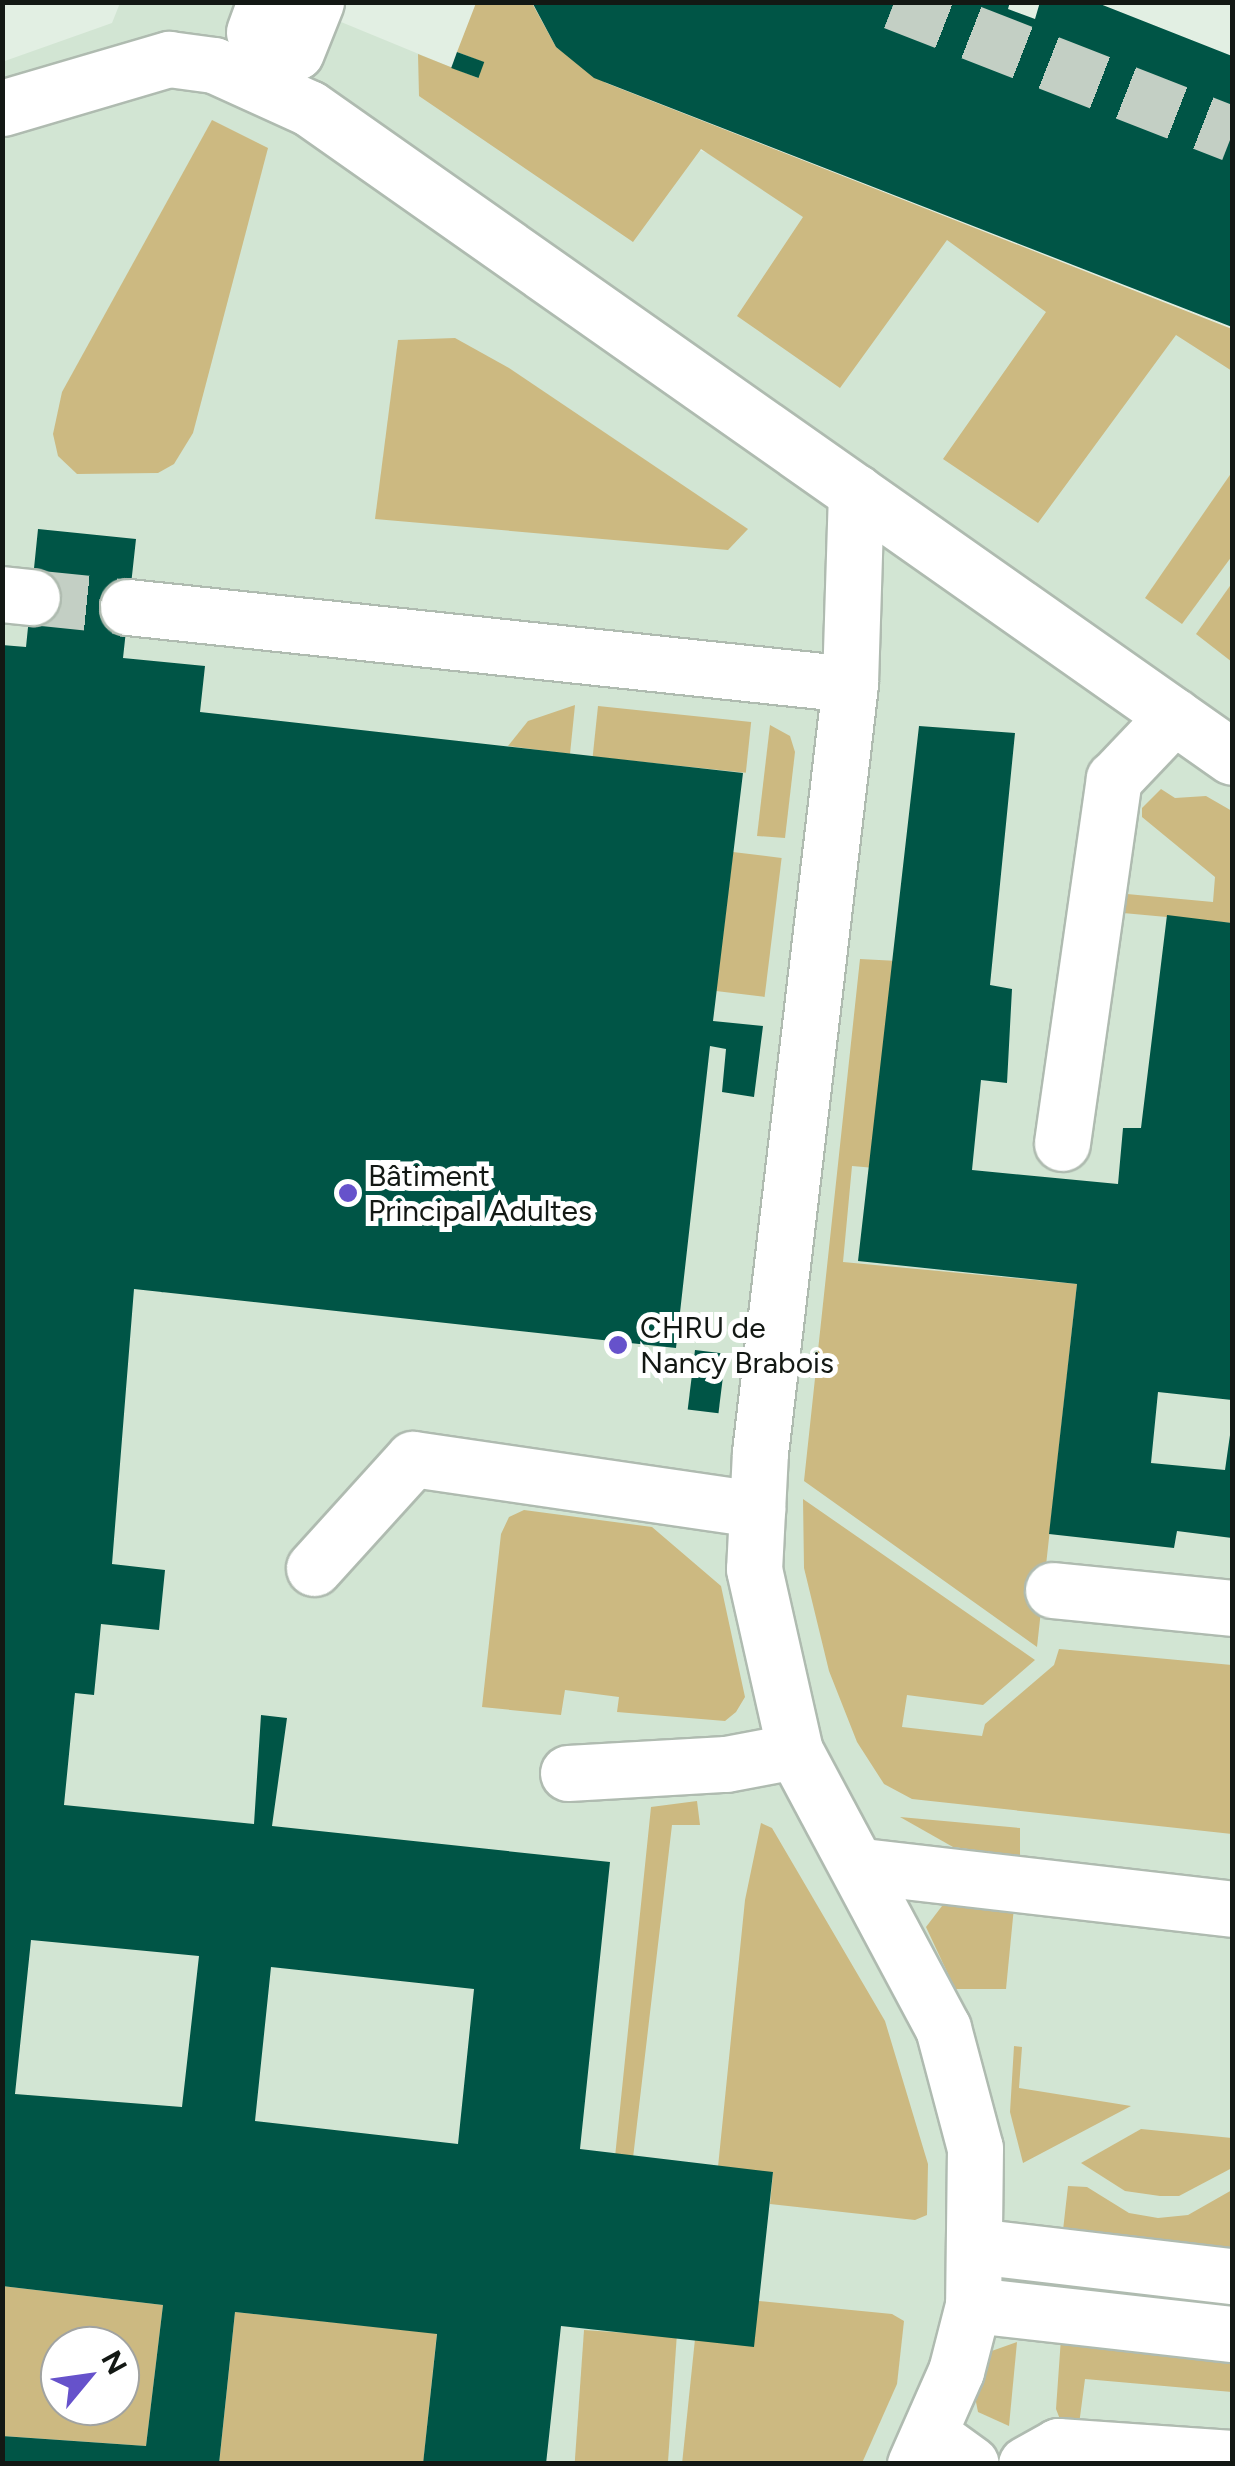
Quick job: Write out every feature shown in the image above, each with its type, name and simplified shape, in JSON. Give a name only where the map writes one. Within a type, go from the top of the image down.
[{"type":"lane","points":[[260,72],[254,32],[265,2]]},
{"type":"lane","points":[[260,72],[296,52],[316,2]]},
{"type":"lane","points":[[2,108],[169,59],[260,72],[1232,757]]},
{"type":"lane","points":[[856,492],[850,684],[757,1509],[754,1568],[795,1751],[862,1866],[943,2028],[975,2148],[973,2306],[939,2454]]},
{"type":"lane","points":[[128,607],[850,684]]},
{"type":"lane","points":[[1062,1144],[1114,779],[1174,716]]},
{"type":"lane","points":[[314,1568],[413,1459],[757,1509]]},
{"type":"lane","points":[[1053,1590],[1232,1608]]},
{"type":"lane","points":[[568,1772],[726,1764],[795,1751]]},
{"type":"lane","points":[[862,1866],[1232,1909]]},
{"type":"lane","points":[[975,2246],[1232,2276]]},
{"type":"lane","points":[[973,2306],[1232,2334]]},
{"type":"lane","points":[[1026,2464],[1058,2446],[1232,2458]]},
{"type":"shaded area","name":"CHRU de Nancy Brabois","points":[[120,3],[295,3],[477,78],[481,71],[1232,343],[1232,2463],[3,2463],[2,62],[112,23]]},
{"type":"shaded area","points":[[476,3],[532,3],[556,47],[606,83],[1232,329],[1232,371],[1176,335],[1038,523],[943,459],[1046,312],[947,240],[840,388],[737,316],[803,217],[701,149],[633,242],[419,96],[418,54],[478,78],[483,62],[457,52]]},
{"type":"shaded area","points":[[212,120],[268,148],[193,433],[174,464],[158,473],[77,474],[58,456],[53,434],[62,392]]},
{"type":"shaded area","points":[[455,338],[509,368],[748,529],[728,550],[375,519],[398,340]]},
{"type":"shaded area","points":[[1232,472],[1232,556],[1182,624],[1145,598]]},
{"type":"shaded area","points":[[1232,583],[1232,662],[1196,634]]},
{"type":"shaded area","points":[[575,705],[570,754],[508,746],[528,721]]},
{"type":"shaded area","points":[[598,706],[751,722],[746,773],[593,757]]},
{"type":"shaded area","points":[[770,725],[790,736],[795,752],[785,838],[757,836]]},
{"type":"shaded area","points":[[1161,789],[1175,798],[1206,796],[1232,811],[1232,923],[1123,913],[1127,894],[1213,902],[1215,877],[1142,817],[1142,808]]},
{"type":"shaded area","points":[[733,852],[782,858],[765,997],[716,991]]},
{"type":"shaded area","points":[[860,959],[898,961],[875,1168],[852,1166],[843,1262],[1077,1284],[1037,1647],[804,1481]]},
{"type":"shaded area","points":[[803,1499],[1035,1660],[983,1705],[907,1695],[902,1727],[982,1736],[985,1724],[1054,1665],[1059,1649],[1232,1665],[1232,1834],[912,1799],[884,1784],[857,1742],[829,1671],[804,1568]]},
{"type":"shaded area","points":[[524,1510],[652,1527],[721,1586],[745,1697],[736,1712],[725,1721],[617,1712],[619,1697],[565,1690],[561,1715],[482,1707],[501,1534],[509,1517]]},
{"type":"shaded area","points":[[697,1801],[700,1825],[672,1825],[633,2158],[615,2157],[651,1807]]},
{"type":"shaded area","points":[[900,1817],[1020,1828],[1020,1856],[953,1847]]},
{"type":"shaded area","points":[[761,1823],[772,1828],[885,2021],[928,2164],[927,2215],[915,2220],[770,2204],[773,2173],[718,2167],[745,1900]]},
{"type":"shaded area","points":[[956,1903],[1014,1907],[1006,1989],[955,1989],[926,1927],[942,1906]]},
{"type":"shaded area","points":[[1014,2046],[1022,2047],[1019,2088],[1131,2106],[1023,2163],[1010,2112]]},
{"type":"shaded area","points":[[1141,2129],[1232,2138],[1232,2168],[1179,2196],[1160,2196],[1125,2191],[1081,2163]]},
{"type":"shaded area","points":[[1068,2186],[1087,2187],[1129,2213],[1158,2218],[1188,2215],[1232,2190],[1232,2258],[1062,2239]]},
{"type":"shaded area","points":[[2,2286],[163,2305],[146,2446],[3,2436]]},
{"type":"shaded area","points":[[759,2301],[892,2314],[904,2321],[897,2384],[862,2463],[682,2464],[695,2339]]},
{"type":"shaded area","points":[[235,2312],[437,2333],[423,2464],[219,2461]]},
{"type":"shaded area","points":[[584,2330],[677,2336],[668,2464],[575,2464]]},
{"type":"shaded area","points":[[1061,2338],[1232,2356],[1232,2392],[1085,2379],[1078,2432],[1065,2432],[1056,2409]]},
{"type":"shaded area","points":[[1017,2342],[1009,2426],[978,2412],[975,2397],[986,2353]]},
{"type":"building","points":[[532,2],[1010,2],[1008,9],[1035,19],[1040,2],[1095,2],[1232,56],[1232,327],[594,78],[556,47]]},
{"type":"building","points":[[457,52],[484,62],[478,78],[451,68]]},
{"type":"building","name":"Bâtiment Principal Adultes","points":[[38,529],[136,539],[123,658],[205,666],[200,712],[743,773],[713,1021],[763,1026],[754,1097],[722,1092],[726,1049],[710,1046],[676,1348],[134,1289],[112,1564],[165,1570],[159,1630],[101,1624],[94,1695],[75,1693],[64,1805],[254,1824],[261,1715],[287,1718],[272,1826],[610,1862],[580,2149],[773,2172],[754,2347],[561,2326],[546,2464],[423,2464],[437,2334],[235,2312],[219,2464],[2,2464],[2,2436],[146,2446],[163,2305],[2,2286],[2,645],[26,647]],"holes":[[[31,1940],[199,1956],[182,2107],[15,2094]],[[271,1967],[474,1989],[458,2144],[255,2121]]]},
{"type":"building","points":[[919,726],[1015,733],[990,985],[1012,989],[1007,1083],[981,1080],[972,1170],[1118,1184],[1123,1128],[1141,1128],[1167,915],[1232,923],[1232,1400],[1158,1392],[1151,1463],[1225,1470],[1232,1421],[1232,1538],[1177,1531],[1174,1548],[1049,1534],[1077,1284],[858,1261]]},
{"type":"building","points":[[695,1350],[726,1354],[718,1413],[688,1410]]},
{"type":"tunnel","points":[[894,2],[1232,134]]},
{"type":"tunnel","points":[[32,597],[128,607]]},
{"type":"place","name":"Bâtiment Principal Adultes","points":[[348,1193]]},
{"type":"place","name":"CHRU de Nancy Brabois","points":[[618,1345]]}]
